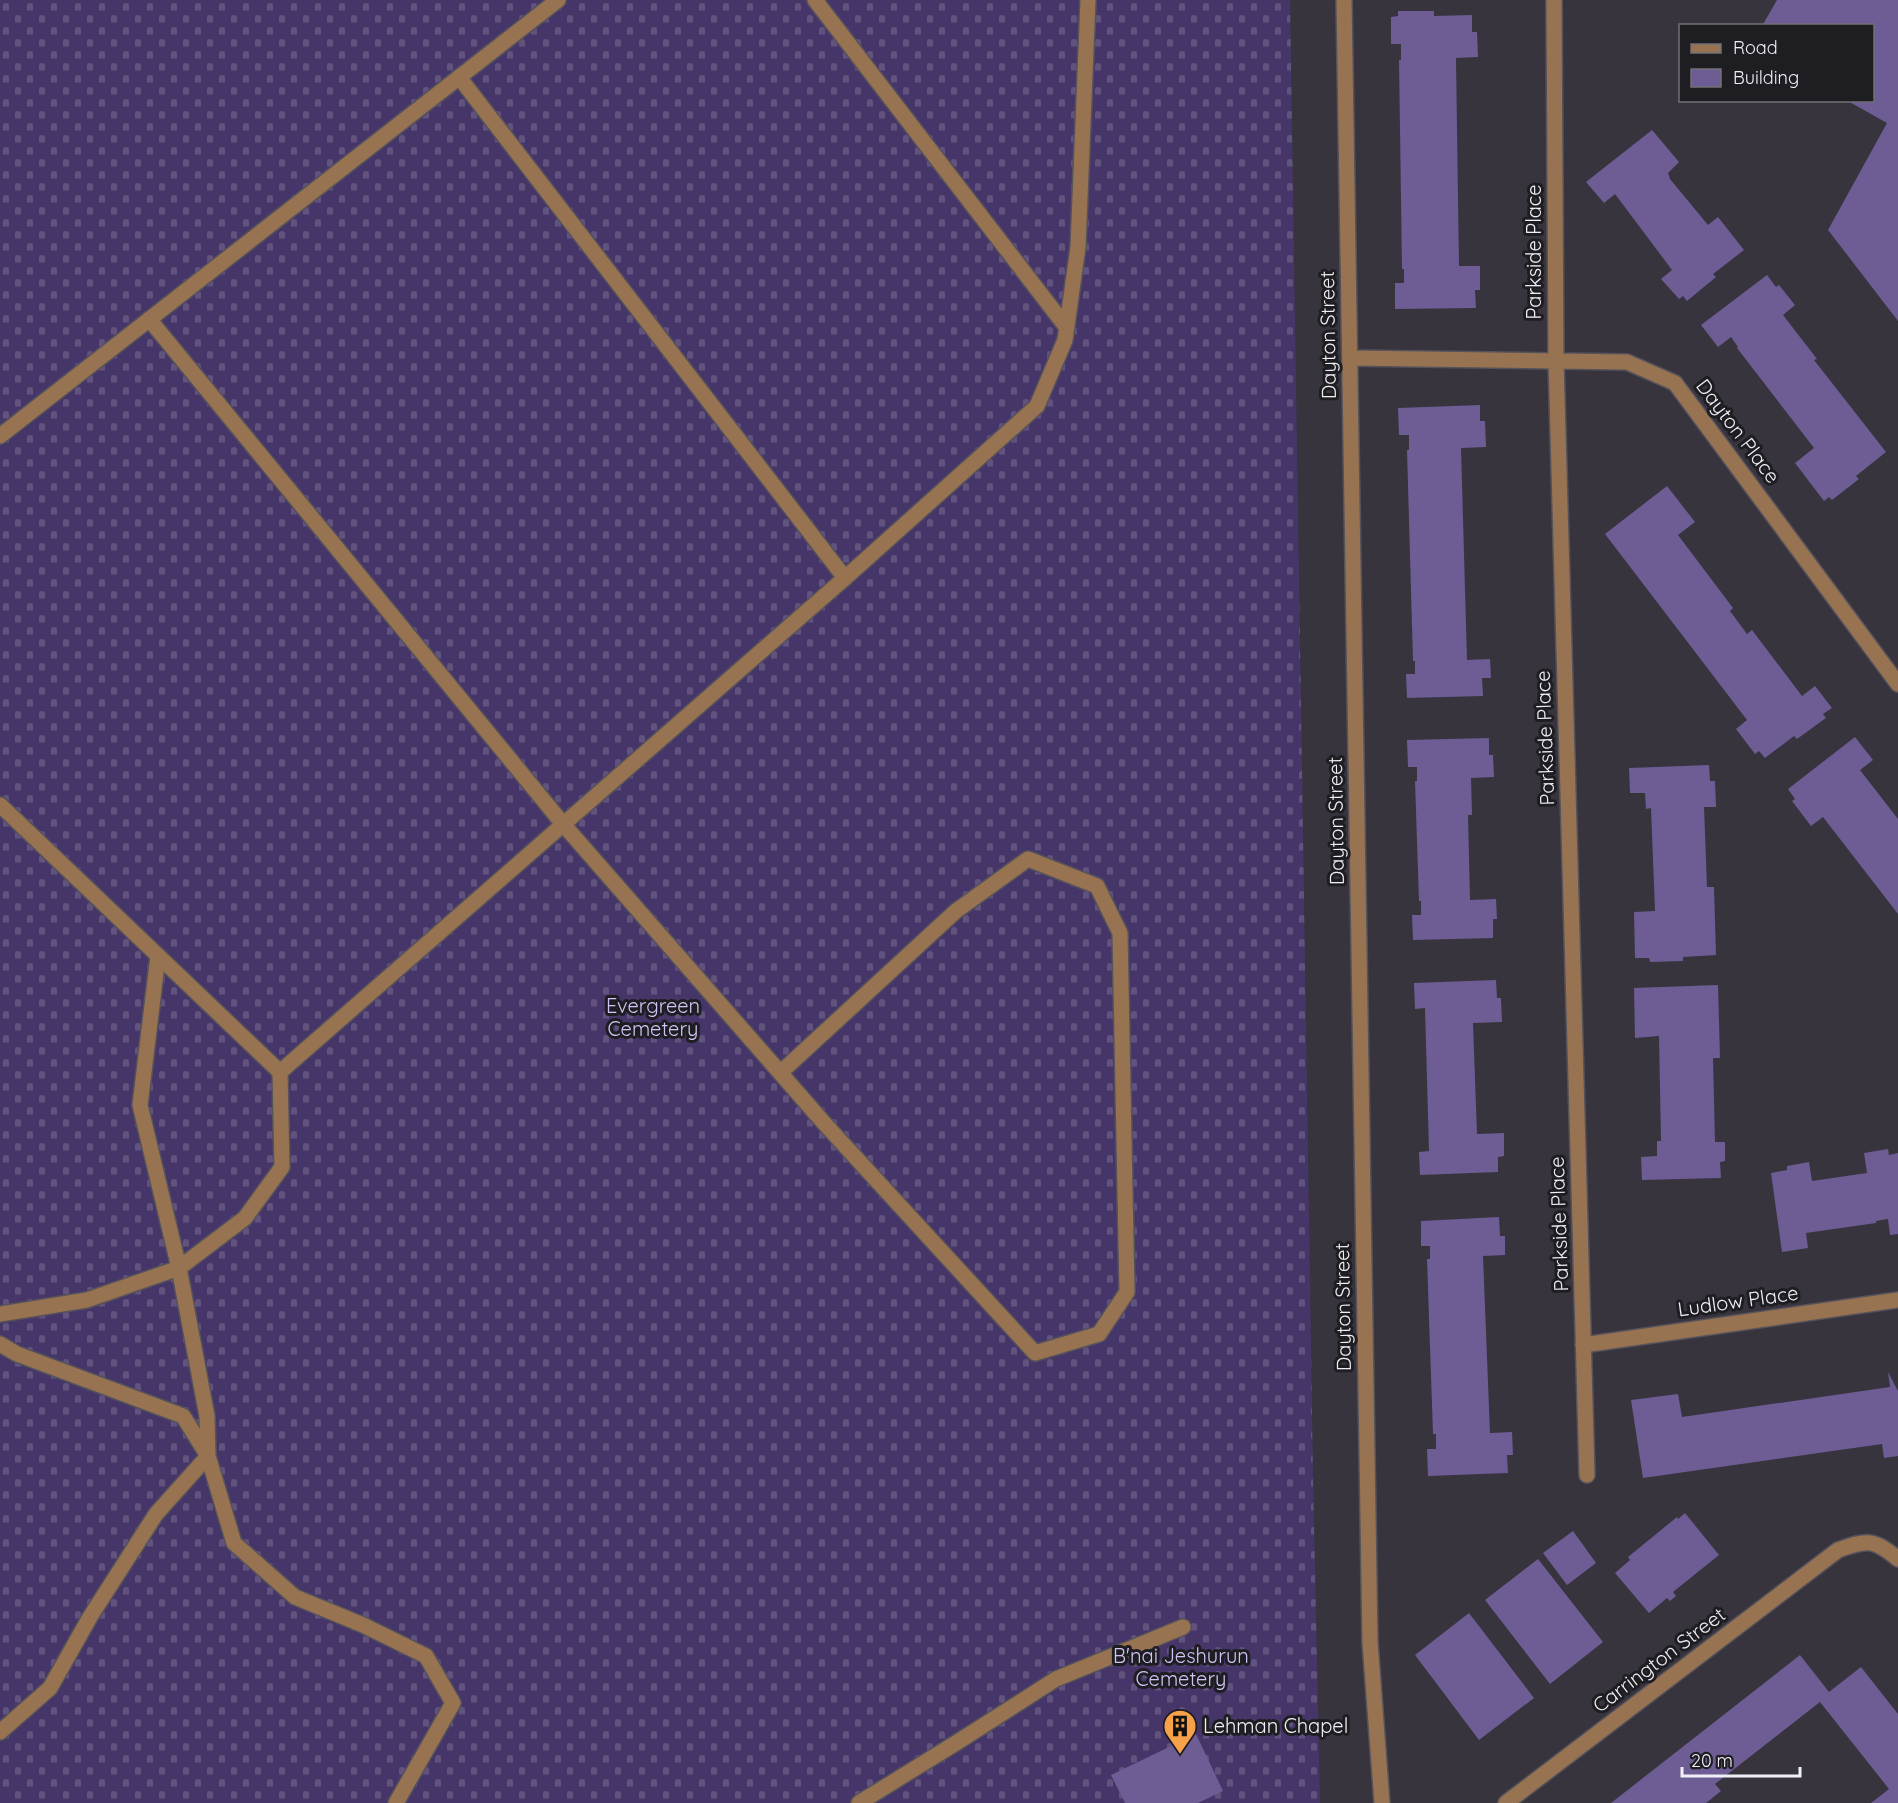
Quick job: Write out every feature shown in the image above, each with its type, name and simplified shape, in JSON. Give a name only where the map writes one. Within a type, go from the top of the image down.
[{"type":"street","points":[[0,436],[558,0]]},
{"type":"street","points":[[815,0],[1067,328]]},
{"type":"street","points":[[280,1072],[845,578],[1037,406],[1065,340],[1078,247],[1088,0]]},
{"type":"street","name":"Dayton Street","points":[[1344,0],[1370,1642],[1382,1803]]},
{"type":"street","name":"Parkside Place","points":[[1554,0],[1556,361],[1587,1475]]},
{"type":"street","points":[[459,77],[845,578]]},
{"type":"street","points":[[149,319],[563,824],[780,1073],[1035,1353],[1099,1334],[1127,1292],[1120,933],[1097,886],[1029,859],[956,911],[780,1073]]},
{"type":"street","name":"Dayton Place","points":[[1350,358],[1627,362],[1675,382],[1898,684]]},
{"type":"street","points":[[0,805],[280,1072],[282,1167],[245,1218],[179,1268],[87,1300],[0,1314]]},
{"type":"street","points":[[158,956],[140,1105],[179,1268],[207,1416],[208,1456],[234,1543],[295,1597],[363,1625],[426,1656],[453,1703],[396,1803]]},
{"type":"street","name":"Ludlow Place","points":[[1583,1345],[1898,1300]]},
{"type":"street","points":[[0,1344],[17,1354],[183,1416],[208,1456]]},
{"type":"street","points":[[0,1732],[50,1688],[90,1617],[156,1514],[208,1456]]},
{"type":"street","name":"Carrington Street","points":[[1506,1803],[1838,1550],[1859,1542],[1881,1545],[1898,1559]]},
{"type":"street","points":[[858,1803],[1056,1679],[1183,1627]]},
{"type":"green space","name":"Evergreen Cemetery","points":[[0,0],[1290,0],[1320,1803],[0,1803]]},
{"type":"building","points":[[1777,0],[1898,0],[1898,321],[1828,230],[1887,123],[1850,102],[1874,102],[1874,24],[1763,24]]},
{"type":"building","points":[[1398,11],[1434,11],[1434,16],[1472,15],[1472,32],[1477,32],[1478,57],[1456,58],[1459,266],[1480,266],[1480,290],[1475,290],[1476,308],[1395,309],[1395,283],[1404,283],[1399,60],[1401,60],[1401,44],[1391,44],[1391,17],[1398,16]]},
{"type":"building","points":[[1652,130],[1679,162],[1668,173],[1670,179],[1708,225],[1718,217],[1744,250],[1713,274],[1716,277],[1687,301],[1683,296],[1679,299],[1661,279],[1672,270],[1615,194],[1604,203],[1586,182]]},
{"type":"building","points":[[1767,275],[1776,287],[1779,285],[1795,305],[1783,315],[1817,359],[1814,360],[1886,452],[1856,476],[1859,479],[1832,500],[1829,497],[1824,501],[1795,463],[1814,448],[1731,337],[1718,347],[1701,325]]},
{"type":"building","points":[[1480,405],[1480,421],[1485,421],[1486,447],[1461,448],[1467,660],[1490,659],[1491,678],[1482,678],[1483,696],[1407,698],[1406,674],[1415,674],[1407,450],[1409,450],[1409,435],[1399,435],[1398,408]]},
{"type":"building","points":[[1667,486],[1695,522],[1678,535],[1733,608],[1730,611],[1747,634],[1752,630],[1802,696],[1815,686],[1832,708],[1823,714],[1826,718],[1797,739],[1794,736],[1765,758],[1759,751],[1755,754],[1736,729],[1747,720],[1605,534]]},
{"type":"building","points":[[1855,737],[1873,760],[1860,770],[1898,819],[1898,914],[1823,817],[1811,826],[1792,801],[1795,799],[1788,789]]},
{"type":"building","points":[[1489,738],[1489,755],[1493,755],[1494,777],[1471,778],[1472,815],[1468,815],[1470,900],[1496,899],[1497,919],[1493,919],[1493,938],[1413,940],[1412,915],[1421,915],[1415,781],[1417,781],[1417,767],[1408,767],[1407,740]]},
{"type":"building","points":[[1709,765],[1710,781],[1715,781],[1716,807],[1704,807],[1707,887],[1714,887],[1716,955],[1683,957],[1683,961],[1650,962],[1649,958],[1635,958],[1634,912],[1655,911],[1651,808],[1646,809],[1645,793],[1630,793],[1629,768]]},
{"type":"building","points":[[1496,980],[1497,998],[1501,998],[1502,1022],[1473,1023],[1477,1134],[1504,1133],[1504,1156],[1498,1157],[1498,1172],[1420,1175],[1419,1152],[1429,1151],[1425,1008],[1415,1009],[1414,983]]},
{"type":"building","points":[[1718,985],[1720,1058],[1713,1058],[1715,1142],[1725,1142],[1725,1161],[1720,1162],[1721,1178],[1642,1180],[1641,1157],[1657,1156],[1657,1141],[1661,1141],[1659,1036],[1635,1038],[1634,988]]},
{"type":"building","points":[[1888,1149],[1889,1155],[1898,1153],[1898,1234],[1890,1235],[1888,1219],[1876,1221],[1876,1223],[1806,1233],[1808,1248],[1782,1252],[1771,1173],[1787,1170],[1787,1166],[1809,1162],[1812,1181],[1867,1173],[1864,1153]]},
{"type":"building","points":[[1499,1217],[1500,1236],[1505,1236],[1505,1255],[1483,1256],[1490,1433],[1512,1432],[1513,1455],[1507,1455],[1508,1473],[1428,1476],[1427,1449],[1436,1449],[1436,1434],[1433,1434],[1427,1259],[1430,1259],[1430,1246],[1421,1246],[1421,1221]]},
{"type":"building","points":[[1888,1372],[1898,1391],[1898,1456],[1884,1458],[1882,1444],[1643,1478],[1631,1400],[1678,1394],[1682,1417],[1890,1387]]},
{"type":"building","points":[[1685,1513],[1719,1555],[1673,1592],[1676,1596],[1670,1601],[1667,1598],[1649,1613],[1615,1573],[1630,1560],[1628,1557]]},
{"type":"building","points":[[1573,1531],[1596,1563],[1567,1585],[1543,1553]]},
{"type":"building","points":[[1538,1559],[1603,1642],[1550,1684],[1485,1600]]},
{"type":"building","points":[[1469,1613],[1534,1698],[1479,1740],[1415,1655]]},
{"type":"building","points":[[1800,1655],[1829,1692],[1861,1667],[1898,1714],[1898,1803],[1871,1803],[1889,1789],[1820,1702],[1715,1784],[1721,1791],[1706,1803],[1611,1803]]},
{"type":"building","name":"Lehman Chapel","points":[[1196,1734],[1223,1791],[1198,1803],[1125,1803],[1111,1775]]},
{"type":"place","name":"Lehman Chapel","points":[[1180,1755]]},
{"type":"park label","name":"B'nai Jeshurun Cemetery","points":[[1181,1668]]}]
